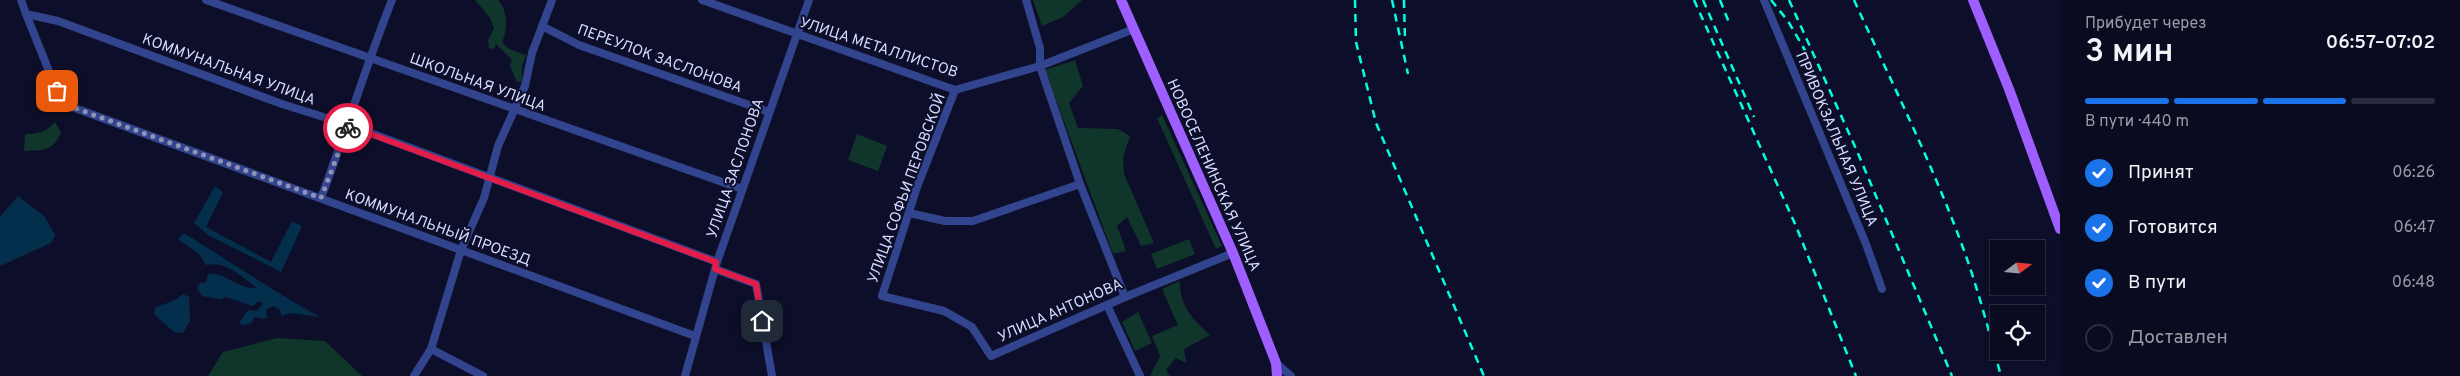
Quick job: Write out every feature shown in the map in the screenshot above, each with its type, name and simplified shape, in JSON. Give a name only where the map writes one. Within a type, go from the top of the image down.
[{"type":"main road","name":"НОВОСЕЛЕНИНСКАЯ УЛИЦА","points":[[1121,0],[1233,253],[1276,363]]},
{"type":"main road","points":[[1973,0],[2009,89],[2060,229]]},
{"type":"main road","points":[[1276,363],[1276,376]]},
{"type":"street","points":[[21,0],[26,14]]},
{"type":"street","name":"ШКОЛЬНАЯ УЛИЦА","points":[[206,0],[369,59],[742,188]]},
{"type":"street","points":[[321,198],[349,126],[369,59],[392,0]]},
{"type":"street","points":[[414,376],[431,349],[461,250],[484,198],[498,146],[525,86],[532,53],[552,0]]},
{"type":"street","name":"УЛИЦА МЕТАЛЛИСТОВ","points":[[702,0],[955,90],[1040,66],[1134,29]]},
{"type":"street","name":"УЛИЦА ЗАСЛОНОВА","points":[[685,376],[716,266],[809,0]]},
{"type":"street","points":[[1026,0],[1040,48],[1040,66],[1080,184],[1125,297]]},
{"type":"street","name":"ПРИВОКЗАЛЬНАЯ УЛИЦА","points":[[1764,0],[1866,244],[1882,289]]},
{"type":"street","name":"КОММУНАЛЬНАЯ УЛИЦА","points":[[26,14],[58,21],[282,104],[349,126],[489,177],[716,266],[756,284],[772,376]]},
{"type":"street","name":"КОММУНАЛЬНЫЙ ПРОЕЗД","points":[[26,14],[57,91],[72,107],[696,336]]},
{"type":"street","name":"ПЕРЕУЛОК ЗАСЛОНОВА","points":[[542,26],[580,45],[769,112]]},
{"type":"street","name":"УЛИЦА СОФЬИ ПЕРОВСКОЙ","points":[[882,296],[909,213],[955,90]]},
{"type":"street","points":[[909,213],[944,221],[973,221],[1080,184]]},
{"type":"street","name":"УЛИЦА АНТОНОВА","points":[[882,296],[944,311],[972,327],[991,356],[1125,297],[1233,253]]},
{"type":"street","points":[[1107,305],[1140,376]]},
{"type":"street","points":[[431,349],[483,376]]},
{"type":"street","points":[[1276,363],[1291,376]]},
{"type":"green space","points":[[475,0],[498,0],[504,9],[506,20],[502,42],[509,49],[526,55],[522,66],[522,81],[517,82],[510,66],[512,60],[496,44],[494,49],[489,48],[488,40],[494,28],[490,18]]},
{"type":"green space","points":[[1033,0],[1082,0],[1063,17],[1042,26]]},
{"type":"green space","points":[[1075,60],[1083,86],[1069,103],[1078,128],[1118,129],[1130,136],[1123,157],[1124,174],[1154,243],[1141,246],[1127,217],[1117,226],[1126,251],[1113,254],[1045,70]]},
{"type":"green space","points":[[1162,115],[1222,246],[1216,249],[1157,118]]},
{"type":"green space","points":[[55,122],[61,133],[54,144],[42,150],[24,151],[25,134],[42,132]]},
{"type":"green space","points":[[857,134],[887,146],[878,171],[848,160]]},
{"type":"green space","points":[[1189,239],[1195,254],[1157,269],[1151,254]]},
{"type":"green space","points":[[1180,281],[1180,290],[1188,311],[1210,335],[1184,349],[1186,363],[1176,358],[1166,370],[1170,376],[1150,376],[1160,356],[1152,336],[1178,325],[1162,289]]},
{"type":"green space","points":[[1138,312],[1152,343],[1135,351],[1122,322]]},
{"type":"green space","points":[[277,338],[325,341],[362,376],[208,376],[223,352]]},
{"type":"water","points":[[215,186],[223,192],[206,227],[271,262],[292,221],[302,226],[281,272],[208,235],[194,223]]},
{"type":"water","points":[[18,196],[45,217],[55,235],[51,243],[0,266],[0,217]]},
{"type":"water","points":[[184,233],[320,317],[290,313],[282,316],[279,309],[273,306],[266,310],[267,319],[255,317],[251,323],[244,325],[239,323],[248,310],[257,311],[263,304],[258,301],[253,306],[226,297],[221,299],[202,296],[197,288],[200,283],[206,282],[208,274],[214,274],[250,288],[257,288],[227,267],[213,264],[206,265],[199,254],[178,239]]},
{"type":"water","points":[[183,294],[189,297],[190,321],[183,333],[174,332],[154,314],[155,308],[175,300]]},
{"type":"railway","points":[[1355,0],[1356,42],[1376,123],[1484,376]]},
{"type":"railway","points":[[1392,0],[1408,74]]},
{"type":"railway","points":[[1404,0],[1405,40]]},
{"type":"railway","points":[[1694,0],[1796,226],[1856,376]]},
{"type":"railway","points":[[1703,0],[1754,117]]},
{"type":"railway","points":[[1720,0],[1730,25]]},
{"type":"railway","points":[[1771,0],[1788,21],[1806,52]]},
{"type":"railway","points":[[1789,0],[1857,151],[1952,376]]},
{"type":"railway","points":[[1854,0],[1910,121],[1950,214],[1973,277],[2001,376]]},
{"type":"way so far","points":[[57,91],[72,107],[321,198],[348,128]]},
{"type":"route","points":[[348,128],[349,126],[716,262],[715,269],[756,284],[762,321]]}]
